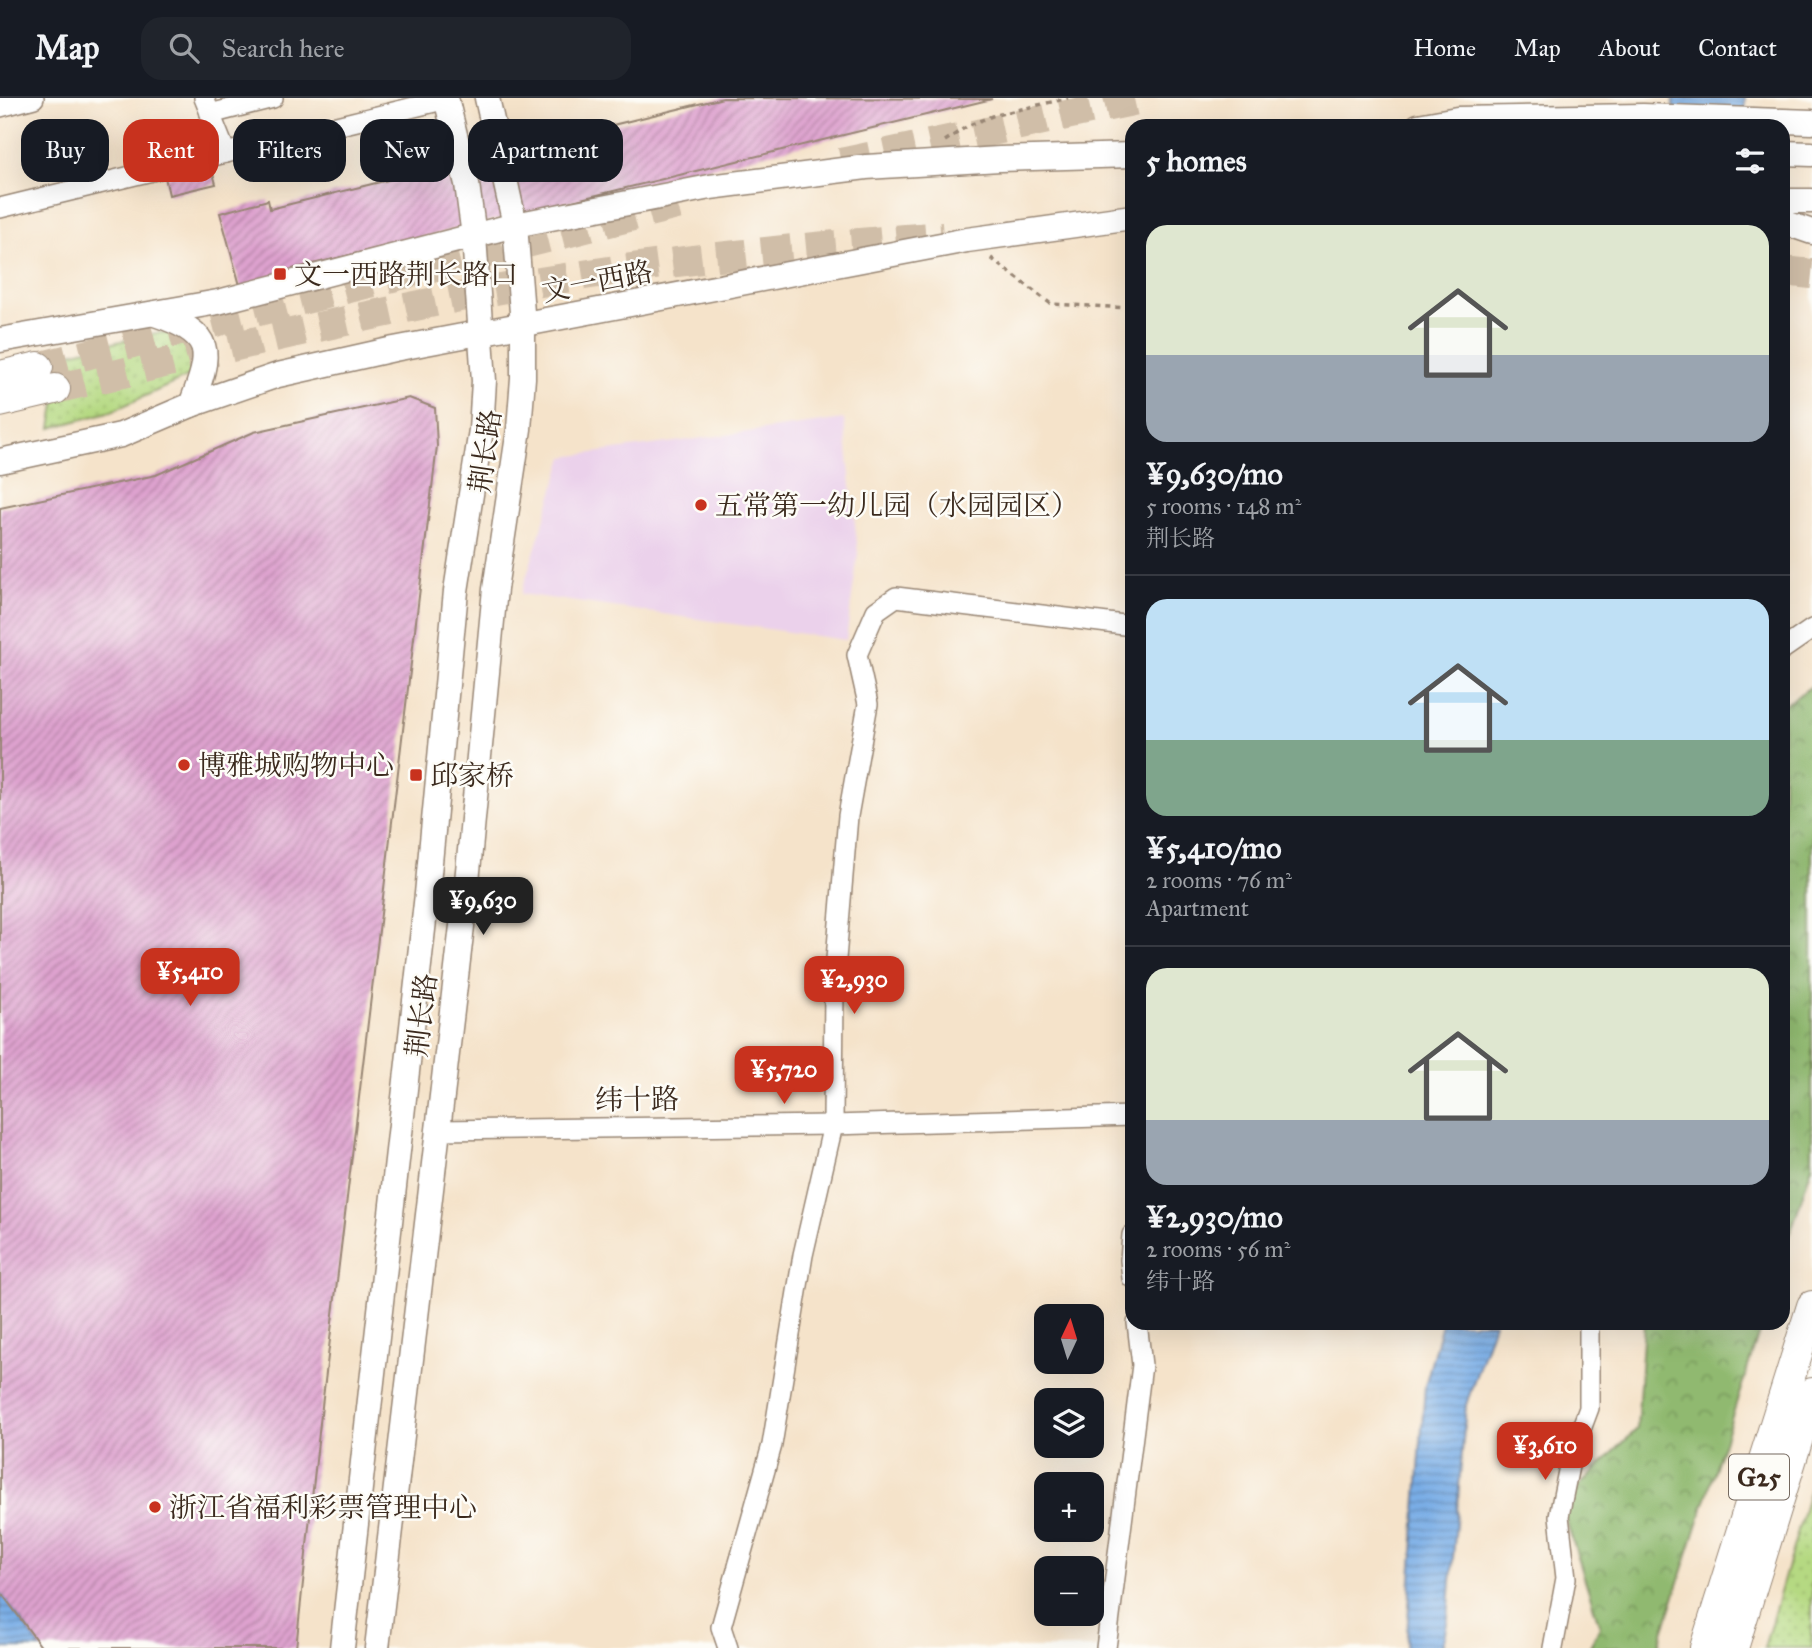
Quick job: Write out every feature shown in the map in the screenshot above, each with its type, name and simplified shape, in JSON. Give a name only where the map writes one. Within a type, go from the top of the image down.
[{"type":"highway","points":[[0,376],[46,378],[0,402]]},
{"type":"highway","name":"G25","points":[[1705,1648],[1812,1306]]},
{"type":"highway","name":"G25","points":[[1733,1648],[1812,1393]]},
{"type":"main road","name":"荆长路","points":[[342,1648],[428,894],[456,591],[481,430],[484,381],[474,236],[467,184],[447,98]]},
{"type":"main road","name":"荆长路","points":[[377,1648],[466,892],[495,589],[519,429],[523,378],[523,325],[515,225],[487,98]]},
{"type":"main road","points":[[1457,119],[1643,116],[1728,119]]},
{"type":"main road","points":[[1790,121],[1812,122]]},
{"type":"main road","points":[[1790,153],[1812,154]]},
{"type":"main road","points":[[0,340],[218,302],[515,225],[710,187],[866,167],[1125,155]]},
{"type":"main road","points":[[1790,201],[1812,201]]},
{"type":"main road","name":"文一西路","points":[[0,461],[121,435],[191,405],[278,375],[482,331],[967,240],[1125,217]]},
{"type":"main road","points":[[152,313],[178,322],[202,341],[205,370],[191,405]]},
{"type":"street","points":[[0,107],[34,98]]},
{"type":"street","points":[[226,153],[207,106],[273,98]]},
{"type":"street","points":[[0,208],[447,98]]},
{"type":"street","points":[[728,1648],[721,1627],[772,1445],[803,1255],[833,1125],[834,983],[848,816],[869,704],[857,655],[876,611],[896,597],[1125,625]]},
{"type":"street","points":[[1790,644],[1812,629]]},
{"type":"street","name":"纬十路","points":[[437,1130],[833,1125],[1125,1116]]},
{"type":"street","points":[[1106,1648],[1142,1366],[1138,1330]]},
{"type":"street","points":[[1553,1648],[1566,1577],[1559,1516],[1571,1456],[1590,1408],[1589,1330]]},
{"type":"path","points":[[940,144],[969,125],[992,116],[1068,98]]},
{"type":"path","points":[[967,240],[1051,304],[1125,308]]},
{"type":"shaded area","name":"五常第一幼儿园（水园园区）","points":[[844,419],[858,553],[846,640],[521,594],[564,457]]},
{"type":"green space","points":[[183,332],[191,338],[194,374],[112,411],[51,428],[57,393],[40,360],[156,333]]},
{"type":"green space","points":[[1812,686],[1812,1166],[1790,1234],[1790,701]]},
{"type":"green space","points":[[1644,1330],[1760,1330],[1658,1648],[1589,1648],[1600,1627],[1561,1504],[1637,1429]]},
{"type":"green space","points":[[1812,1482],[1812,1648],[1764,1648]]},
{"type":"water","points":[[1674,98],[1745,98],[1744,119],[1672,119]]},
{"type":"water","points":[[1440,1330],[1492,1330],[1466,1405],[1448,1617],[1442,1648],[1406,1648],[1425,1386]]},
{"type":"water","points":[[0,1591],[41,1648],[0,1648]]},
{"type":"building","points":[[723,98],[992,99],[288,270],[290,277],[241,289],[220,213],[268,200],[270,209],[380,182],[454,182],[454,164],[468,160],[468,182],[623,182],[623,123]]},
{"type":"building","points":[[166,182],[216,184],[169,195]]},
{"type":"building","points":[[409,398],[435,408],[437,446],[320,1423],[296,1648],[42,1648],[0,1591],[0,508],[156,475],[254,432]]},
{"type":"tunnel","points":[[841,163],[1146,98]]},
{"type":"tunnel","points":[[38,367],[692,201]]},
{"type":"tunnel","points":[[55,389],[323,326],[542,282],[713,258],[943,236]]},
{"type":"tunnel","points":[[1790,272],[1812,274]]},
{"type":"place","name":"文一西路荆长路口","points":[[280,274]]},
{"type":"place","name":"五常第一幼儿园（水园园区）","points":[[701,505]]},
{"type":"place","name":"博雅城购物中心","points":[[184,765]]},
{"type":"place","name":"邱家桥","points":[[416,775]]},
{"type":"place","name":"浙江省福利彩票管理中心","points":[[155,1507]]}]
